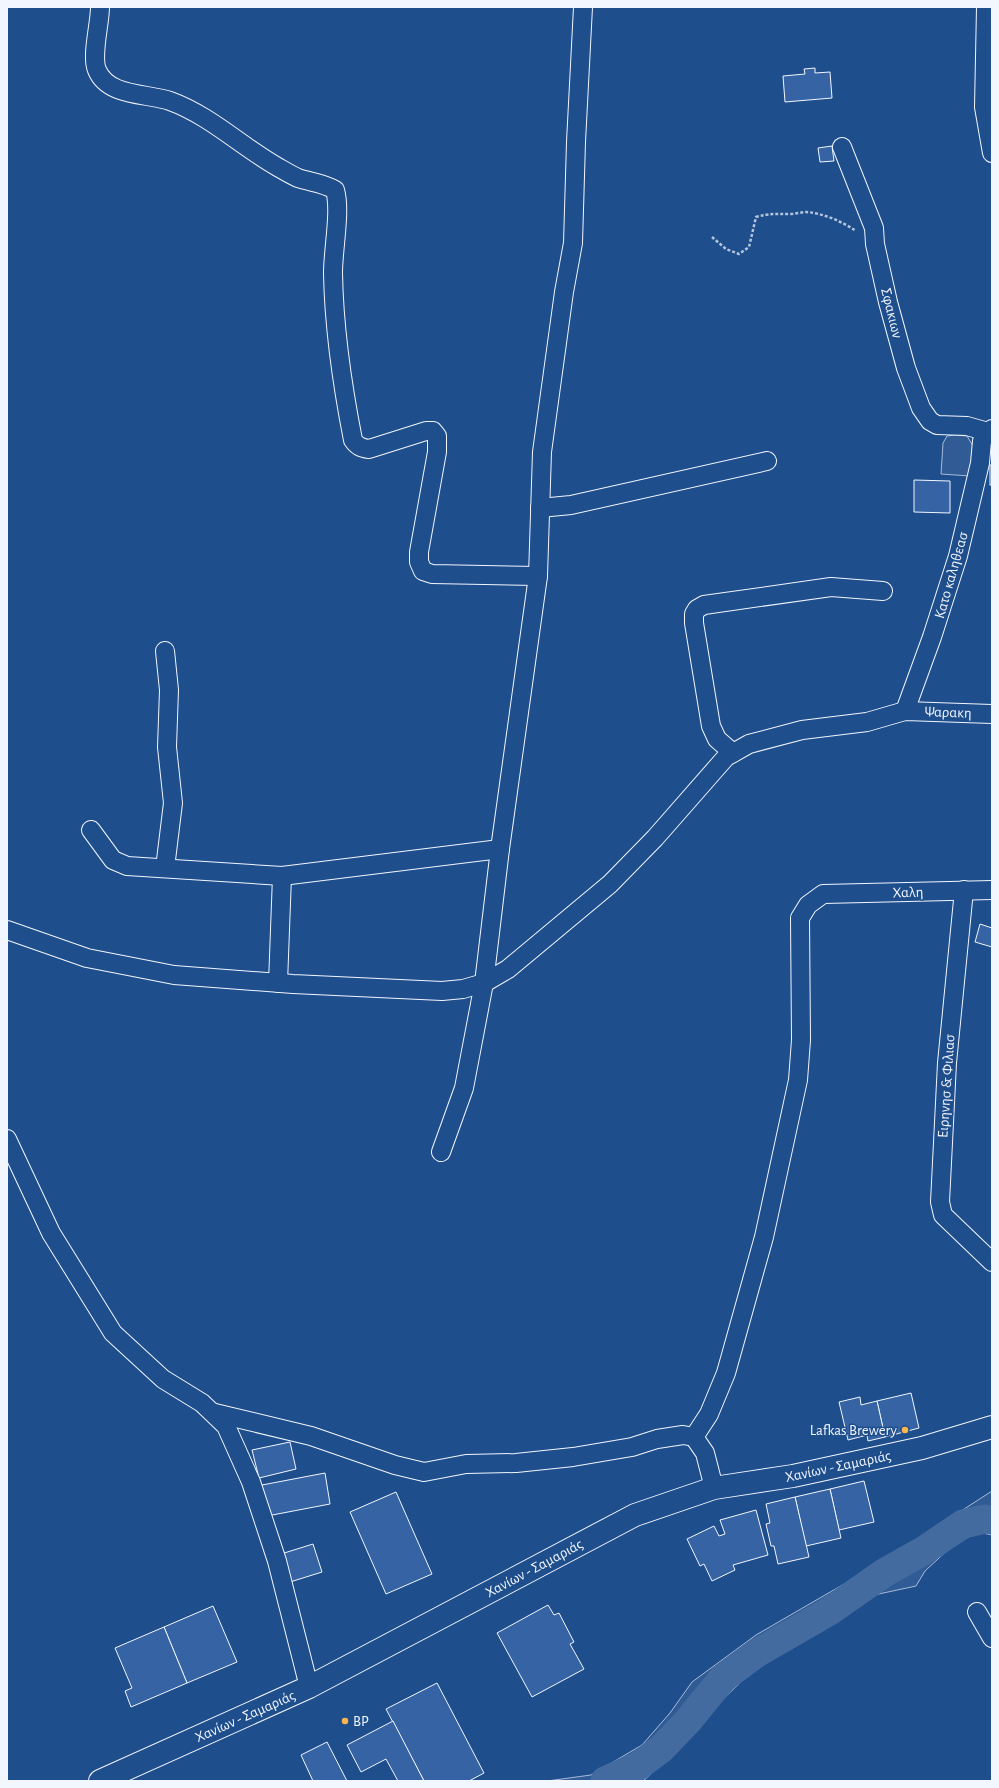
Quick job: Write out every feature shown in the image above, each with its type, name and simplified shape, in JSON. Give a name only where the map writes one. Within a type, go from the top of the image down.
[{"type":"main road","name":"Χανίων - Σαμαριάς","points":[[100,1781],[309,1687],[635,1515],[714,1488],[793,1476],[915,1449],[992,1427]]},
{"type":"street","points":[[100,7],[100,24],[95,56],[97,70],[105,81],[115,89],[169,101],[189,109],[275,166],[297,177],[335,190],[337,207],[333,255],[334,299],[341,380],[353,440],[356,445],[368,449],[426,430],[433,431],[437,436],[437,452],[419,552],[419,562],[423,571],[432,574],[538,576]]},
{"type":"street","points":[[441,1152],[464,1088],[484,983],[500,849],[538,576],[542,452],[564,292],[573,243],[576,142],[583,7]]},
{"type":"street","points":[[986,7],[984,106],[992,153]]},
{"type":"street","name":"Σφακιων","points":[[842,147],[874,228],[875,244],[906,368],[921,408],[930,421],[937,425],[967,426],[989,432]]},
{"type":"street","name":"Κατο καληθεασ","points":[[905,711],[932,637],[958,556],[980,463],[982,441],[989,432]]},
{"type":"street","points":[[540,508],[571,505],[767,461]]},
{"type":"street","points":[[733,753],[718,739],[711,726],[694,623],[694,614],[697,609],[704,605],[831,587],[883,591]]},
{"type":"street","points":[[165,651],[169,690],[167,747],[173,803],[165,868]]},
{"type":"street","name":"Ψαρακη","points":[[7,930],[87,958],[174,975],[278,983],[442,991],[463,989],[484,983],[508,969],[610,884],[655,838],[706,777],[726,757],[748,744],[802,730],[867,722],[905,711],[992,714]]},
{"type":"street","points":[[91,830],[112,860],[127,866],[282,876],[500,849]]},
{"type":"street","points":[[278,983],[282,876]]},
{"type":"street","name":"Ειρηνησ & Φιλιασ","points":[[964,890],[947,1062],[940,1202],[943,1215],[992,1262]]},
{"type":"street","name":"Χαλη","points":[[694,1436],[709,1414],[726,1373],[764,1237],[798,1080],[801,1040],[800,918],[808,904],[823,894],[992,890]]},
{"type":"street","points":[[7,1138],[51,1233],[113,1333],[163,1379],[202,1403],[215,1413],[226,1426],[251,1482],[276,1561],[309,1687]]},
{"type":"street","points":[[215,1413],[311,1436],[395,1465],[424,1472],[466,1464],[516,1463],[573,1457],[632,1447],[657,1439],[683,1435],[694,1436],[705,1453],[714,1488]]},
{"type":"street","points":[[977,1612],[992,1638]]},
{"type":"path","points":[[712,237],[726,249],[739,254],[749,247],[756,217],[769,213],[792,214],[805,212],[835,220],[854,229],[875,244]]},
{"type":"shaded area","points":[[947,436],[967,436],[973,446],[970,476],[941,474],[943,443]]},
{"type":"shaded area","points":[[992,1491],[992,1535],[978,1532],[952,1546],[925,1571],[916,1586],[874,1595],[749,1674],[715,1707],[662,1764],[643,1781],[547,1781],[591,1775],[642,1745],[670,1713],[692,1682],[756,1635],[882,1562]]},
{"type":"building","points":[[815,68],[815,73],[830,72],[832,98],[785,102],[783,76],[805,74],[804,69]]},
{"type":"building","points":[[832,146],[834,161],[820,162],[818,148]]},
{"type":"building","points":[[990,465],[992,465],[992,485],[990,485]]},
{"type":"building","points":[[914,480],[950,481],[950,513],[914,512]]},
{"type":"building","points":[[980,924],[992,928],[992,947],[975,942]]},
{"type":"building","points":[[911,1393],[919,1428],[885,1437],[877,1401]]},
{"type":"building","points":[[860,1397],[861,1405],[877,1401],[885,1437],[868,1441],[867,1435],[848,1440],[839,1402]]},
{"type":"building","points":[[290,1442],[296,1469],[259,1478],[252,1450]]},
{"type":"building","points":[[325,1473],[330,1504],[267,1516],[262,1485]]},
{"type":"building","points":[[864,1481],[874,1522],[839,1530],[830,1489]]},
{"type":"building","points":[[830,1489],[841,1538],[806,1546],[795,1497]]},
{"type":"building","points":[[396,1492],[432,1574],[386,1594],[350,1512]]},
{"type":"building","points":[[795,1497],[809,1557],[778,1564],[774,1546],[771,1546],[766,1524],[770,1523],[766,1504]]},
{"type":"building","points":[[756,1510],[768,1555],[733,1565],[735,1570],[712,1581],[704,1564],[700,1566],[687,1539],[714,1526],[719,1536],[725,1534],[720,1520]]},
{"type":"building","points":[[313,1544],[322,1572],[290,1582],[281,1554]]},
{"type":"building","points":[[548,1605],[554,1615],[559,1613],[574,1642],[570,1644],[584,1669],[532,1697],[497,1633]]},
{"type":"building","points":[[213,1606],[237,1662],[187,1683],[164,1627]]},
{"type":"building","points":[[164,1627],[187,1683],[131,1707],[125,1691],[132,1688],[115,1648]]},
{"type":"building","points":[[437,1683],[484,1773],[469,1781],[424,1781],[386,1709]]},
{"type":"building","points":[[393,1721],[424,1781],[398,1781],[386,1759],[361,1772],[347,1745]]},
{"type":"building","points":[[327,1742],[347,1781],[313,1781],[301,1755]]},
{"type":"waterway","points":[[605,1781],[638,1766],[661,1749],[687,1722],[723,1678],[757,1653],[828,1612],[884,1573],[923,1551],[963,1524],[985,1519],[992,1520]]},
{"type":"place","name":"Lafkas Brewery","points":[[905,1430]]},
{"type":"place","name":"BP","points":[[345,1721]]}]
